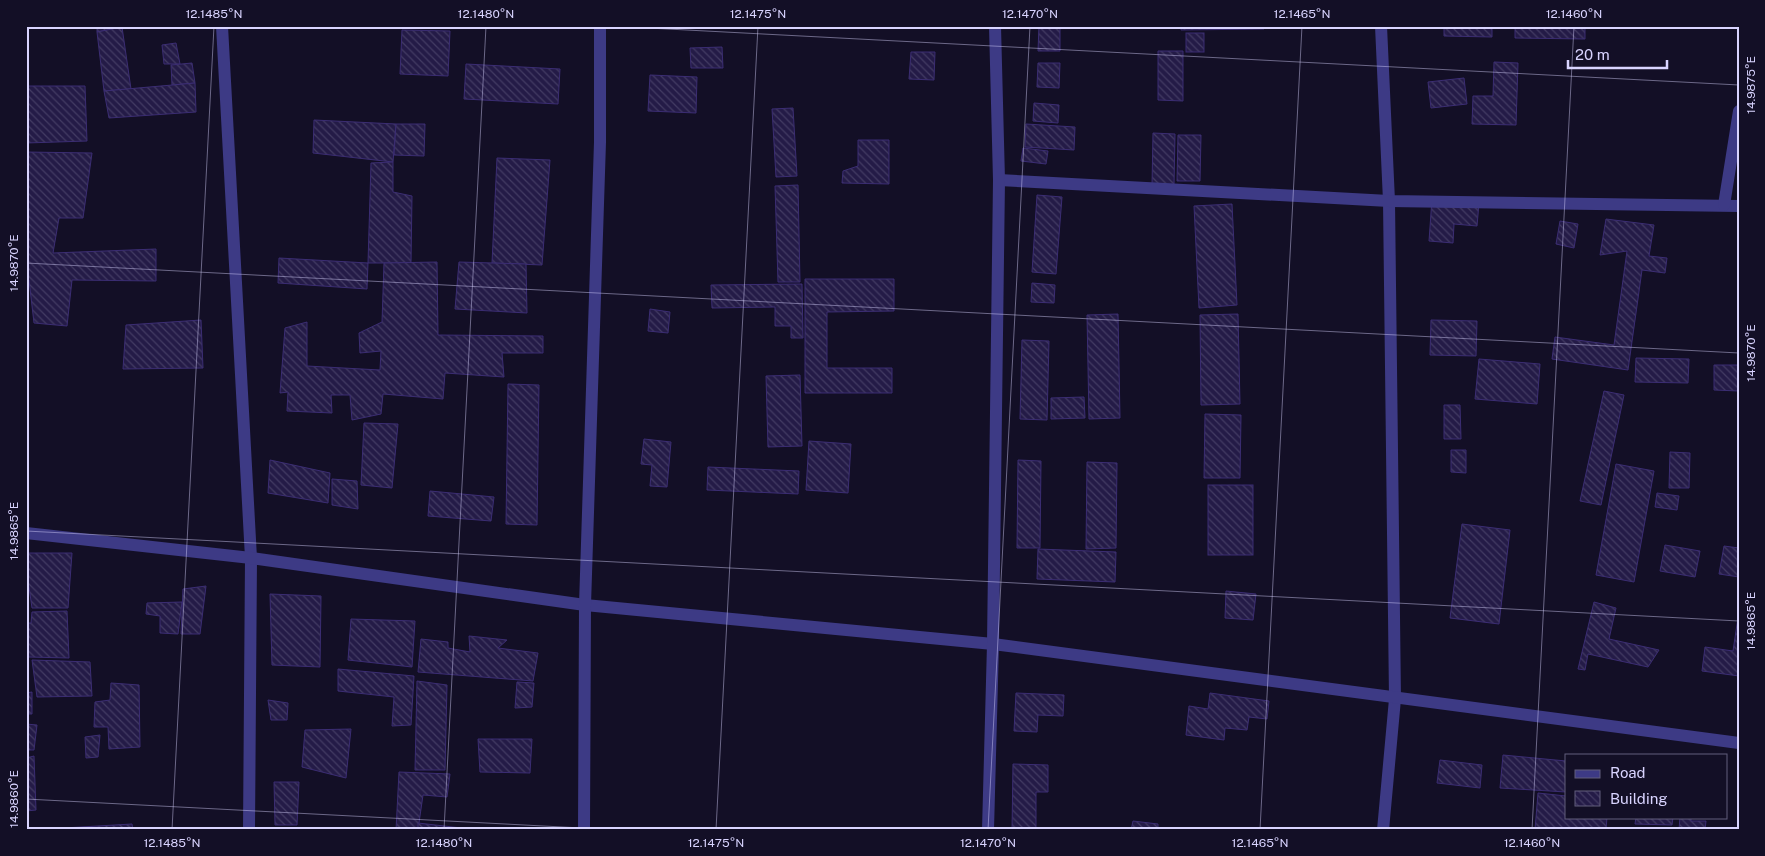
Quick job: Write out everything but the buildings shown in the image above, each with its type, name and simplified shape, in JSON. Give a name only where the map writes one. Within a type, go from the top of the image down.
[{"type":"street","points":[[222,26],[250,558],[249,830]]},
{"type":"street","points":[[584,830],[585,605],[600,142],[600,26]]},
{"type":"street","points":[[988,830],[993,644],[999,180],[996,26]]},
{"type":"street","points":[[1381,26],[1390,202],[1396,698],[1384,830]]},
{"type":"street","points":[[1724,205],[1739,111]]},
{"type":"street","points":[[999,180],[1390,202],[1739,206]]},
{"type":"street","points":[[26,533],[250,558],[585,605],[993,644],[1739,743]]}]
